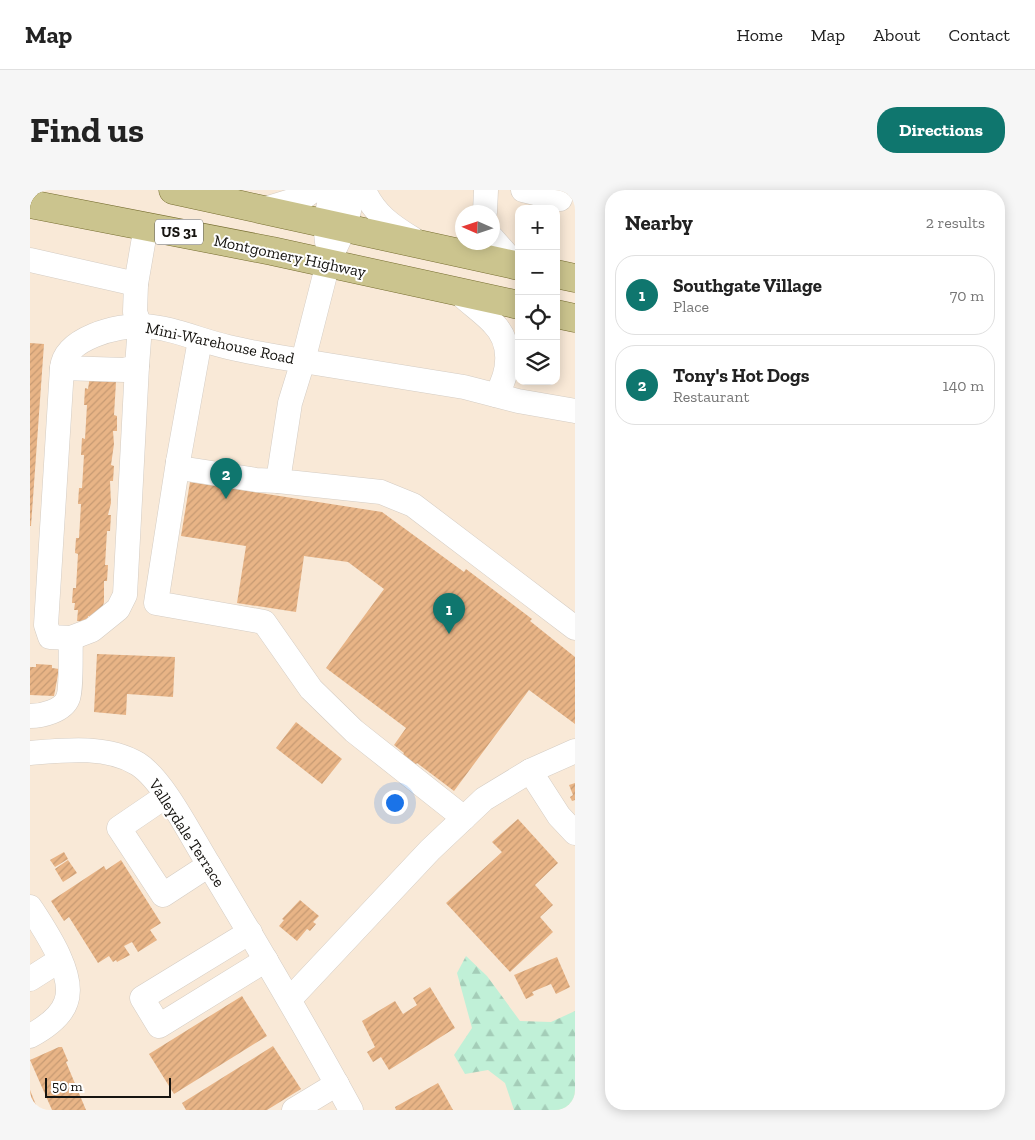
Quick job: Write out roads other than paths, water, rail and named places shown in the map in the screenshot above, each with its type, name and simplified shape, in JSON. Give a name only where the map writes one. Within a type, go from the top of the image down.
[{"type":"main road","name":"US 31","points":[[173,190],[515,264]]},
{"type":"main road","name":"Montgomery Highway","points":[[30,204],[146,226],[515,305]]},
{"type":"main road","points":[[560,275],[575,278]]},
{"type":"main road","points":[[560,315],[575,318]]},
{"type":"street","points":[[265,209],[304,197],[314,190]]},
{"type":"street","points":[[332,190],[335,225]]},
{"type":"street","points":[[335,225],[354,190]]},
{"type":"street","points":[[364,190],[372,206],[386,222],[417,242]]},
{"type":"street","points":[[485,205],[486,190]]},
{"type":"street","points":[[523,190],[560,198],[563,190]]},
{"type":"street","name":"Mini-Warehouse Road","points":[[62,368],[67,352],[78,342],[96,334],[140,326],[157,328],[228,348],[303,361],[328,264],[335,225]]},
{"type":"street","points":[[50,638],[92,630],[118,610],[124,595],[136,366],[140,326],[135,312],[136,284],[146,226]]},
{"type":"street","points":[[500,246],[515,262]]},
{"type":"street","points":[[30,260],[136,284]]},
{"type":"street","points":[[458,292],[472,307],[493,322],[506,343],[506,373],[496,395]]},
{"type":"street","points":[[200,340],[178,462],[156,603],[264,622],[311,689],[354,731],[464,818]]},
{"type":"street","points":[[278,481],[290,402],[303,361],[464,387],[575,411]]},
{"type":"street","points":[[30,716],[51,712],[62,707],[68,698],[46,625],[62,368],[125,370],[136,366]]},
{"type":"street","points":[[178,462],[186,469],[381,492],[405,501],[575,628]]},
{"type":"street","name":"Valleydale Terrace","points":[[30,753],[67,750],[95,752],[124,758],[138,764],[150,774],[209,865],[290,999],[337,1084],[348,1109]]},
{"type":"street","points":[[290,999],[430,850],[464,818],[501,787],[530,770],[575,751]]},
{"type":"street","points":[[530,770],[559,816],[575,833]]},
{"type":"street","points":[[166,796],[119,828],[164,895],[209,865]]},
{"type":"street","points":[[30,907],[60,960],[69,988],[66,1004],[46,1026],[30,1036]]},
{"type":"street","points":[[250,932],[142,998],[158,1026],[266,960]]},
{"type":"street","points":[[30,979],[60,960]]},
{"type":"street","points":[[294,1110],[337,1084]]},
{"type":"place","name":"Tony's Hot Dogs","points":[[226,499]]},
{"type":"place","name":"Southgate Village","points":[[449,634]]}]
